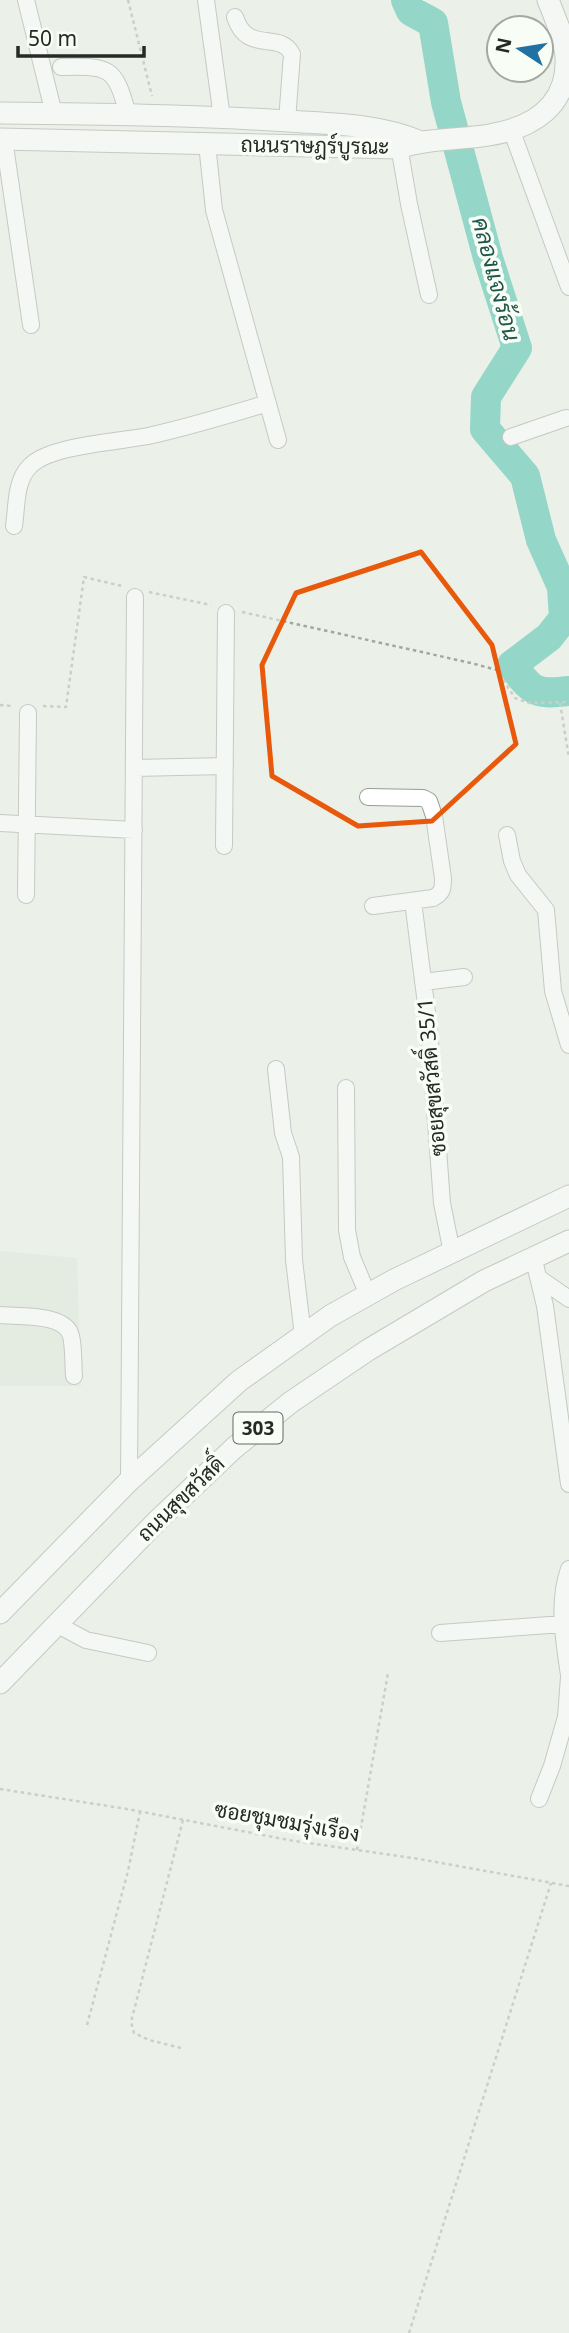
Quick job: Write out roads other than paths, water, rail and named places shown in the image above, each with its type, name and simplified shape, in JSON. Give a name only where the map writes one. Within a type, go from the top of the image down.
[{"type":"main road","points":[[405,141],[490,135],[512,130],[548,110],[567,86],[564,27],[548,0]]},
{"type":"main road","name":"ถนนราษฎร์บูรณะ","points":[[0,113],[244,118],[287,121],[405,141]]},
{"type":"main road","points":[[244,118],[244,146]]},
{"type":"main road","name":"ถนนราษฎร์บูรณะ","points":[[2,139],[244,146],[405,141]]},
{"type":"main road","name":"303","points":[[0,1613],[129,1481],[239,1381],[368,1295],[569,1196]]},
{"type":"main road","name":"ถนนสุขสวัสดิ์","points":[[0,1683],[158,1520],[234,1448],[291,1402],[380,1343],[484,1280],[569,1241]]},
{"type":"street","points":[[26,0],[54,114]]},
{"type":"street","points":[[206,0],[222,118]]},
{"type":"street","points":[[235,17],[245,36],[280,43],[288,47],[292,54],[287,121]]},
{"type":"street","points":[[61,67],[92,66],[108,71],[121,88],[128,115]]},
{"type":"street","points":[[512,130],[569,287]]},
{"type":"street","points":[[2,139],[31,325]]},
{"type":"street","points":[[405,141],[429,295]]},
{"type":"street","points":[[207,144],[214,210],[278,440]]},
{"type":"street","points":[[14,526],[20,481],[29,467],[41,457],[63,450],[180,428],[268,403]]},
{"type":"street","points":[[511,437],[568,421]]},
{"type":"street","points":[[129,1481],[134,830],[132,591]]},
{"type":"street","points":[[224,846],[225,610]]},
{"type":"street","points":[[26,895],[27,708]]},
{"type":"street","points":[[134,768],[225,766]]},
{"type":"street","points":[[368,797],[423,798],[432,805],[443,888],[440,895],[433,898],[373,906]]},
{"type":"street","points":[[0,823],[134,830]]},
{"type":"street","points":[[507,835],[518,875],[546,910],[552,991],[569,1045]]},
{"type":"street","name":"ซอยสุขสวัสดิ์ 35/1","points":[[414,901],[424,982],[442,1203],[452,1253]]},
{"type":"street","points":[[424,982],[464,977]]},
{"type":"street","points":[[276,1069],[283,1133],[291,1157],[295,1260],[303,1336]]},
{"type":"street","points":[[346,1088],[347,1230],[352,1257],[368,1295]]},
{"type":"street","points":[[533,1256],[545,1307],[569,1484]]},
{"type":"street","points":[[539,1278],[569,1299]]},
{"type":"street","points":[[0,1315],[58,1321],[67,1327],[71,1334],[74,1376]]},
{"type":"street","points":[[539,1800],[566,1717],[569,1676],[563,1602],[569,1569]]},
{"type":"street","points":[[58,1625],[86,1640],[148,1653]]},
{"type":"street","points":[[440,1633],[565,1632]]},
{"type":"waterway","name":"คลองแจงร้อน","points":[[406,0],[411,11],[433,23],[446,102],[488,258],[517,348],[486,397],[485,429],[525,476],[541,540],[562,587],[564,618],[549,637],[512,665],[536,690],[569,691]]}]
